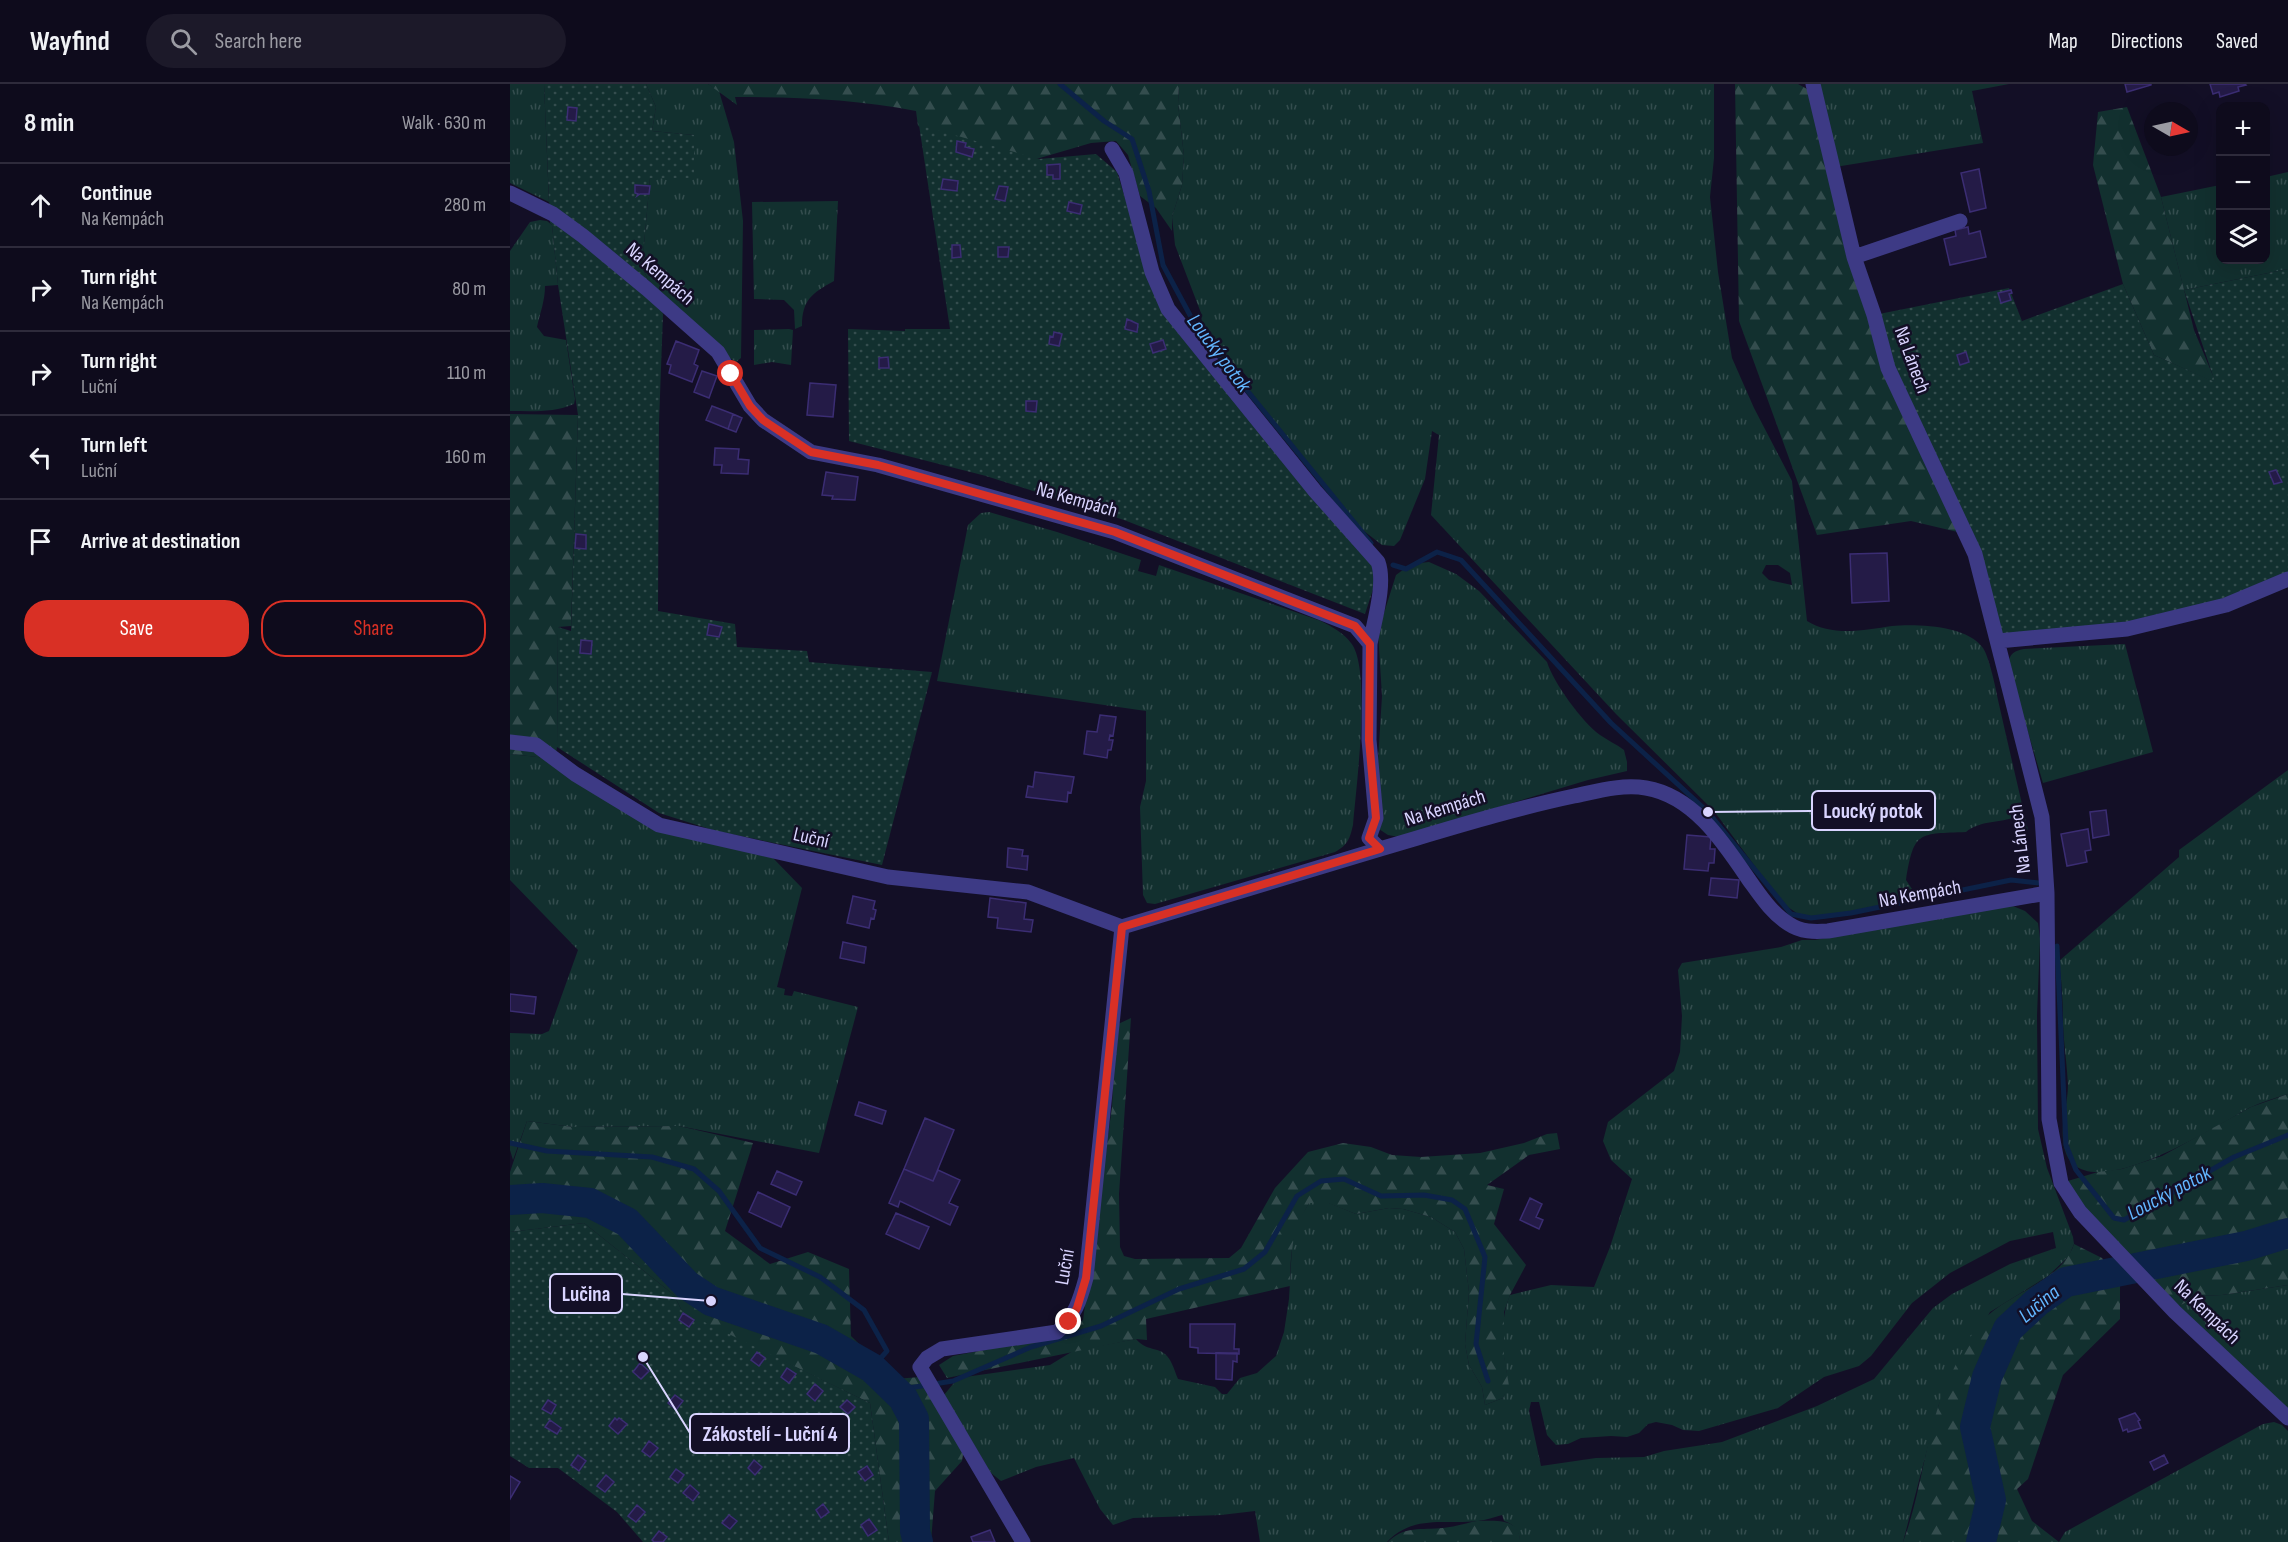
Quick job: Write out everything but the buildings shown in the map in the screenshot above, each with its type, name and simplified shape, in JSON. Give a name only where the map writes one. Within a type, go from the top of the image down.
[{"type":"street","name":"Na Lánech","points":[[1813,84],[1854,257],[1874,315],[1888,368],[1975,554],[2042,817],[2047,893]]},
{"type":"street","points":[[1112,149],[1126,173],[1152,272],[1168,309],[1315,491],[1378,562],[1382,571],[1381,582],[1370,644]]},
{"type":"street","name":"Na Kempách","points":[[510,193],[553,214],[646,289],[718,352],[750,406],[763,420],[811,452],[878,465],[1115,532],[1355,626],[1370,644],[1369,740],[1376,818],[1369,838],[1380,849],[1521,807],[1618,787],[1647,788],[1672,797],[1708,825],[1727,847],[1761,897],[1788,924],[1797,928],[1814,932],[1828,931],[2047,893],[2049,1119],[2061,1183],[2080,1212],[2119,1254],[2288,1419]]},
{"type":"street","points":[[1854,257],[1960,221]]},
{"type":"street","points":[[1998,641],[2127,629],[2226,605],[2288,579]]},
{"type":"street","name":"Luční","points":[[510,742],[536,745],[575,774],[659,825],[888,877],[1028,892],[1122,927],[1086,1278],[1077,1308],[1069,1322],[1057,1332],[942,1349],[927,1358],[920,1367],[1023,1542]]},
{"type":"street","points":[[1122,927],[1380,849]]},
{"type":"green space","points":[[510,84],[544,84],[549,202],[510,183]]},
{"type":"green space","points":[[544,84],[646,84],[656,107],[652,131],[694,135],[694,178],[650,178],[642,267],[663,314],[659,423],[658,611],[735,624],[737,647],[807,651],[809,662],[932,672],[882,865],[716,831],[659,813],[557,747],[558,627],[571,631],[578,415],[550,223]]},
{"type":"green space","points":[[646,84],[708,84],[719,91],[734,142],[743,221],[741,358],[736,362],[648,280],[642,267],[650,178],[694,178],[694,135],[652,131],[656,107]]},
{"type":"green space","points":[[708,84],[1179,84],[1178,104],[1184,156],[1182,185],[1172,217],[1172,231],[1156,208],[1140,196],[1128,155],[1116,141],[1091,143],[1033,160],[918,126],[916,111],[848,101],[781,98],[735,97],[737,105]]},
{"type":"green space","points":[[1179,84],[1714,84],[1714,158],[1710,197],[1718,272],[1732,358],[1754,408],[1792,481],[1807,621],[1838,631],[1902,625],[1927,626],[1954,630],[1975,640],[1983,648],[1992,673],[2028,830],[2013,818],[1982,824],[1966,832],[1938,833],[1921,838],[1912,852],[1906,880],[1920,901],[1821,919],[1806,919],[1783,904],[1714,811],[1616,714],[1431,515],[1439,435],[1432,431],[1425,479],[1400,540],[1394,546],[1382,545],[1360,528],[1244,385],[1249,379],[1243,372],[1236,377],[1203,334],[1201,313],[1175,245],[1172,217],[1182,185],[1184,156],[1178,104]],"holes":[[[1766,565],[1778,565],[1790,573],[1792,585],[1769,580],[1762,573]]]},
{"type":"green space","points":[[1735,84],[1798,84],[1816,94],[1888,368],[1966,534],[1911,521],[1817,535],[1739,321]]},
{"type":"green space","points":[[1813,84],[2009,84],[1972,91],[1983,143],[1835,167]]},
{"type":"green space","points":[[2127,107],[2161,197],[2194,330],[2216,383],[2154,355],[2123,284],[2093,165],[2098,112]]},
{"type":"green space","points":[[919,125],[1039,159],[1096,154],[1117,172],[1155,295],[1379,571],[1365,614],[1124,520],[986,476],[849,441],[848,329],[905,331],[905,329],[950,329]]},
{"type":"green space","points":[[2288,172],[2288,269],[2184,290],[2161,197],[2216,186],[2216,264],[2270,264],[2270,176]]},
{"type":"green space","points":[[838,201],[834,281],[810,298],[802,317],[802,326],[795,329],[794,310],[784,300],[754,299],[752,202]]},
{"type":"green space","points":[[540,220],[552,225],[558,285],[545,286],[537,327],[544,336],[566,340],[575,399],[574,404],[559,409],[510,411],[510,251],[530,222]]},
{"type":"green space","points":[[2288,269],[2288,579],[2127,629],[1998,641],[1975,554],[1888,368],[1874,315],[2009,288],[2022,321],[2123,284],[2154,355],[2215,382],[2184,290]]},
{"type":"green space","points":[[754,330],[793,330],[791,365],[772,362],[754,365]]},
{"type":"green space","points":[[510,414],[578,415],[571,626],[558,627],[555,759],[510,754]]},
{"type":"green space","points":[[989,512],[1141,560],[1138,571],[1156,576],[1159,565],[1321,621],[1345,636],[1357,657],[1362,702],[1353,825],[1346,844],[1335,852],[1155,904],[1147,903],[1143,895],[1140,807],[1146,781],[1146,711],[937,681],[968,525],[981,513]]},
{"type":"green space","points":[[1429,562],[1456,574],[1479,591],[1547,662],[1562,690],[1585,721],[1600,735],[1624,750],[1627,771],[1588,780],[1399,837],[1388,835],[1379,829],[1376,793],[1382,696],[1378,632],[1396,575],[1411,564]]},
{"type":"green space","points":[[2125,644],[2153,752],[2043,783],[2008,664],[2011,655],[2024,649]]},
{"type":"green space","points":[[510,754],[555,759],[659,825],[773,858],[802,888],[777,987],[785,989],[784,995],[792,996],[794,991],[858,1007],[819,1153],[679,1126],[573,1127],[527,1121],[513,1160],[510,1150],[510,1033],[542,1034],[549,1031],[578,950],[510,880]]},
{"type":"green space","points":[[2288,770],[2288,1094],[2249,1108],[2178,1147],[2146,1161],[2116,1170],[2090,1172],[2071,1162],[2063,1139],[2068,1085],[2059,961],[2179,857],[2179,850]]},
{"type":"green space","points":[[2008,904],[2025,911],[2038,923],[2040,939],[2037,1015],[2038,1129],[2047,1168],[2074,1244],[2069,1256],[2048,1276],[1990,1312],[1939,1404],[1903,1542],[1520,1542],[1516,1528],[1504,1521],[1502,1515],[1478,1521],[1419,1524],[1397,1533],[1387,1542],[1260,1542],[1255,1511],[1221,1515],[1133,1518],[1113,1525],[1100,1509],[1074,1458],[1036,1467],[1001,1481],[991,1473],[944,1395],[958,1378],[1050,1365],[1073,1351],[1136,1339],[1144,1346],[1164,1353],[1172,1364],[1178,1379],[1215,1387],[1222,1394],[1227,1394],[1240,1378],[1257,1373],[1276,1356],[1284,1332],[1296,1225],[1309,1203],[1329,1203],[1356,1214],[1389,1208],[1403,1209],[1431,1217],[1455,1232],[1464,1249],[1469,1292],[1465,1344],[1469,1365],[1482,1387],[1485,1405],[1503,1398],[1507,1382],[1503,1325],[1510,1295],[1551,1285],[1594,1287],[1610,1247],[1632,1179],[1611,1160],[1603,1141],[1608,1122],[1674,1071],[1680,1052],[1682,1016],[1678,970],[1682,963],[1781,947],[1802,940],[1815,940]],"holes":[[[2053,1232],[2056,1248],[2010,1264],[1952,1294],[1933,1308],[1874,1379],[1817,1406],[1722,1442],[1664,1451],[1644,1457],[1596,1458],[1541,1466],[1529,1411],[1531,1402],[1539,1402],[1547,1435],[1556,1445],[1568,1444],[1581,1438],[1627,1437],[1639,1433],[1648,1424],[1656,1422],[1683,1430],[1699,1431],[1778,1408],[1824,1377],[1859,1366],[1871,1356],[1912,1303],[1950,1273],[2010,1241]]]},
{"type":"green space","points":[[1131,1018],[1119,1194],[1120,1247],[1124,1256],[1135,1259],[1229,1258],[1241,1248],[1275,1188],[1308,1152],[1343,1143],[1371,1147],[1392,1155],[1421,1157],[1480,1153],[1557,1133],[1560,1149],[1529,1155],[1487,1185],[1504,1189],[1494,1224],[1526,1265],[1504,1312],[1504,1355],[1509,1386],[1503,1398],[1485,1405],[1482,1387],[1469,1365],[1465,1344],[1469,1292],[1464,1249],[1455,1232],[1431,1217],[1403,1209],[1389,1208],[1356,1214],[1328,1203],[1309,1203],[1303,1214],[1293,1243],[1290,1286],[1146,1319],[1147,1340],[1136,1339],[947,1378],[939,1365],[953,1356],[1063,1335],[1083,1320],[1112,1107],[1116,1025]]},
{"type":"green space","points":[[2288,1094],[2288,1285],[2222,1295],[2199,1296],[2179,1306],[2061,1183],[2098,1172],[2122,1169],[2162,1156],[2251,1107]]},
{"type":"green space","points":[[527,1121],[573,1127],[679,1126],[753,1143],[725,1231],[770,1264],[808,1252],[849,1269],[851,1336],[895,1379],[920,1377],[966,1435],[962,1461],[935,1491],[931,1542],[889,1542],[870,1403],[683,1313],[674,1295],[584,1223],[510,1232],[510,1172]]},
{"type":"green space","points":[[584,1223],[674,1295],[682,1311],[870,1403],[889,1542],[643,1542],[617,1512],[558,1468],[529,1468],[510,1456],[510,1232]]},
{"type":"green space","points":[[2074,1244],[2102,1258],[2120,1283],[2120,1319],[2063,1375],[2028,1479],[2017,1489],[2032,1521],[2059,1542],[1903,1542],[1914,1508],[1939,1404],[1950,1376],[1975,1330],[1998,1307],[2056,1270],[2067,1258]]},
{"type":"green space","points":[[2288,1285],[2288,1410],[2179,1306],[2199,1296],[2222,1295]]},
{"type":"green space","points":[[2274,1422],[2282,1425],[2288,1431],[2288,1542],[2059,1542],[2065,1532],[2263,1424]]},
{"type":"green space","points":[[1477,1521],[1498,1521],[1511,1524],[1519,1534],[1520,1542],[1388,1542],[1406,1531]]},
{"type":"waterway","name":"Loucký potok","points":[[1060,84],[1104,121],[1132,139],[1149,191],[1163,265],[1198,330],[1371,543]]},
{"type":"waterway","name":"Loucký potok","points":[[1393,565],[1406,569],[1437,552],[1461,560],[1611,723],[1708,812],[1791,914],[1811,918],[1851,913],[2011,880],[2039,883]]},
{"type":"waterway","name":"Loucký potok","points":[[2057,946],[2066,1145],[2076,1170],[2114,1218],[2124,1220],[2234,1157],[2288,1135]]},
{"type":"waterway","points":[[510,1143],[547,1151],[652,1157],[694,1169],[719,1191],[760,1248],[820,1277],[864,1310],[887,1351],[872,1368]]},
{"type":"waterway","points":[[896,1390],[953,1381],[1031,1347],[1101,1326],[1179,1289],[1244,1269],[1265,1252],[1297,1196],[1321,1181],[1344,1179],[1381,1196],[1424,1195],[1452,1200],[1465,1209],[1485,1257],[1476,1344],[1488,1381]]},
{"type":"waterway","name":"Lučina","points":[[510,1200],[542,1198],[590,1203],[627,1222],[687,1285],[711,1301],[821,1339],[872,1368],[903,1398],[914,1419],[915,1531],[918,1542]]},
{"type":"waterway","name":"Lučina","points":[[1981,1542],[1991,1500],[1975,1427],[1987,1377],[2008,1329],[2037,1302],[2066,1282],[2246,1246],[2288,1233]]},
{"type":"place","name":"Loucký potok","points":[[1708,812]]},
{"type":"place","name":"Lučina","points":[[711,1301]]},
{"type":"place","name":"Zákostelí - Luční 4","points":[[643,1357]]},
{"type":"route","points":[[731,374],[750,406],[763,420],[811,452],[878,465],[1115,532],[1355,626],[1370,644],[1369,740],[1376,818],[1369,838],[1380,849],[1122,927],[1086,1278],[1077,1308],[1069,1322]]}]
